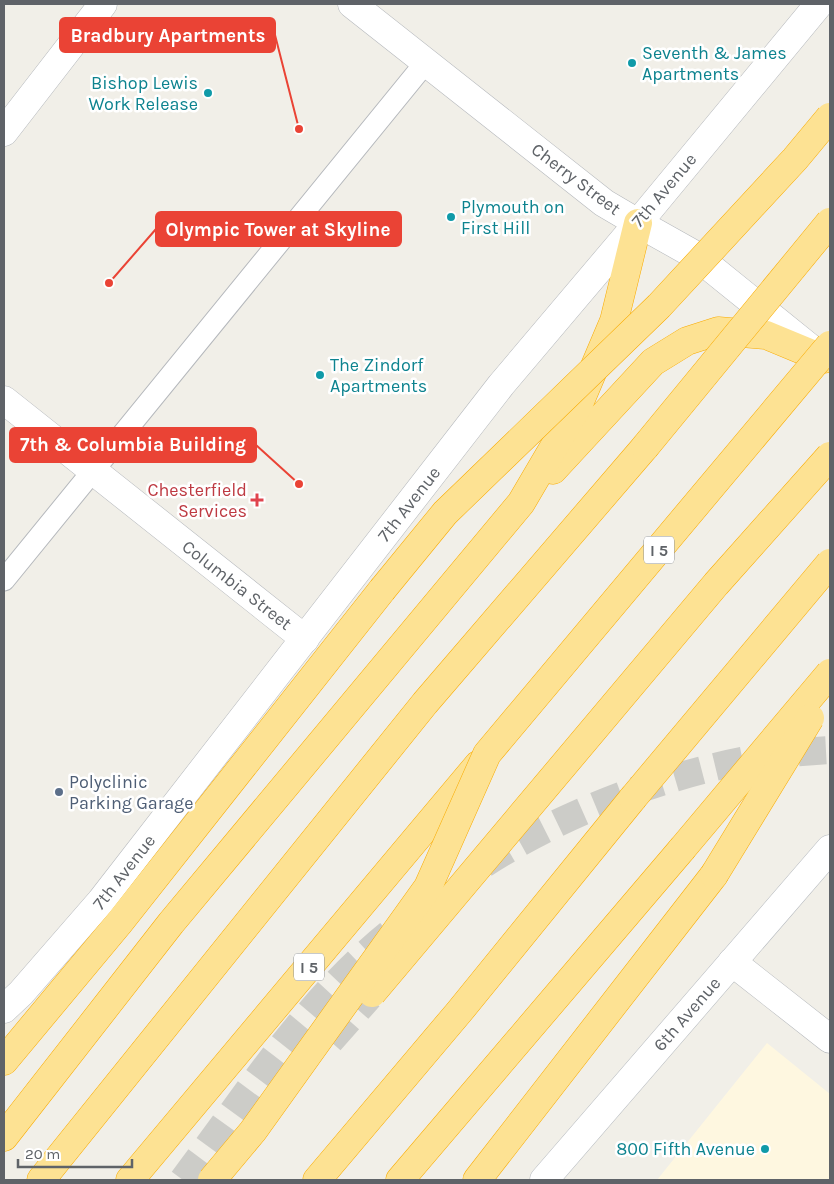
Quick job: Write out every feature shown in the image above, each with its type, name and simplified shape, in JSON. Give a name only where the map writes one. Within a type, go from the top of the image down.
[{"type":"highway","points":[[4,1061],[119,922],[445,513],[659,306],[795,159],[830,117]]},
{"type":"highway","points":[[41,1180],[425,703],[645,447],[830,222]]},
{"type":"highway","points":[[521,503],[578,406],[614,321],[638,223]]},
{"type":"highway","points":[[4,1137],[172,923],[521,503],[654,362],[687,341],[718,331],[766,334],[828,356]]},
{"type":"highway","name":"I 5","points":[[130,1180],[487,754],[828,356]]},
{"type":"highway","points":[[369,997],[716,584],[830,456]]},
{"type":"highway","points":[[317,1180],[459,1012],[633,798],[830,563]]},
{"type":"highway","points":[[400,1180],[830,673]]},
{"type":"highway","points":[[476,1180],[714,875],[830,686]]},
{"type":"highway","points":[[212,1180],[253,1130],[428,887],[487,754]]},
{"type":"street","points":[[4,132],[103,4]]},
{"type":"street","name":"Cherry Street","points":[[352,4],[604,203],[695,255],[828,356]]},
{"type":"street","name":"7th Avenue","points":[[4,1009],[101,901],[501,385],[819,4]]},
{"type":"street","name":"Columbia Street","points":[[4,400],[305,639]]},
{"type":"street","name":"6th Avenue","points":[[544,1180],[830,849]]},
{"type":"street","points":[[732,962],[830,1039]]},
{"type":"lane","points":[[4,580],[426,62]]},
{"type":"shaded area","name":"800 Fifth Avenue","points":[[767,1043],[830,1094],[830,1180],[657,1180]]},
{"type":"tunnel","points":[[484,864],[562,821],[605,802],[650,786],[695,772],[741,761],[830,750]]},
{"type":"tunnel","points":[[183,1180],[254,1082],[304,1019],[359,960],[389,934]]},
{"type":"tunnel","points":[[330,1041],[369,997]]},
{"type":"place","name":"Seventh & James Apartments","points":[[632,63]]},
{"type":"place","name":"Bishop Lewis Work Release","points":[[208,93]]},
{"type":"place","name":"Bradbury Apartments","points":[[299,129]]},
{"type":"place","name":"Plymouth on First Hill","points":[[451,217]]},
{"type":"place","name":"Olympic Tower at Skyline","points":[[109,283]]},
{"type":"place","name":"The Zindorf Apartments","points":[[320,375]]},
{"type":"place","name":"7th & Columbia Building","points":[[299,484]]},
{"type":"place","name":"Chesterfield Services","points":[[257,500]]},
{"type":"place","name":"Polyclinic Parking Garage","points":[[59,792]]},
{"type":"place","name":"800 Fifth Avenue","points":[[765,1149]]}]
